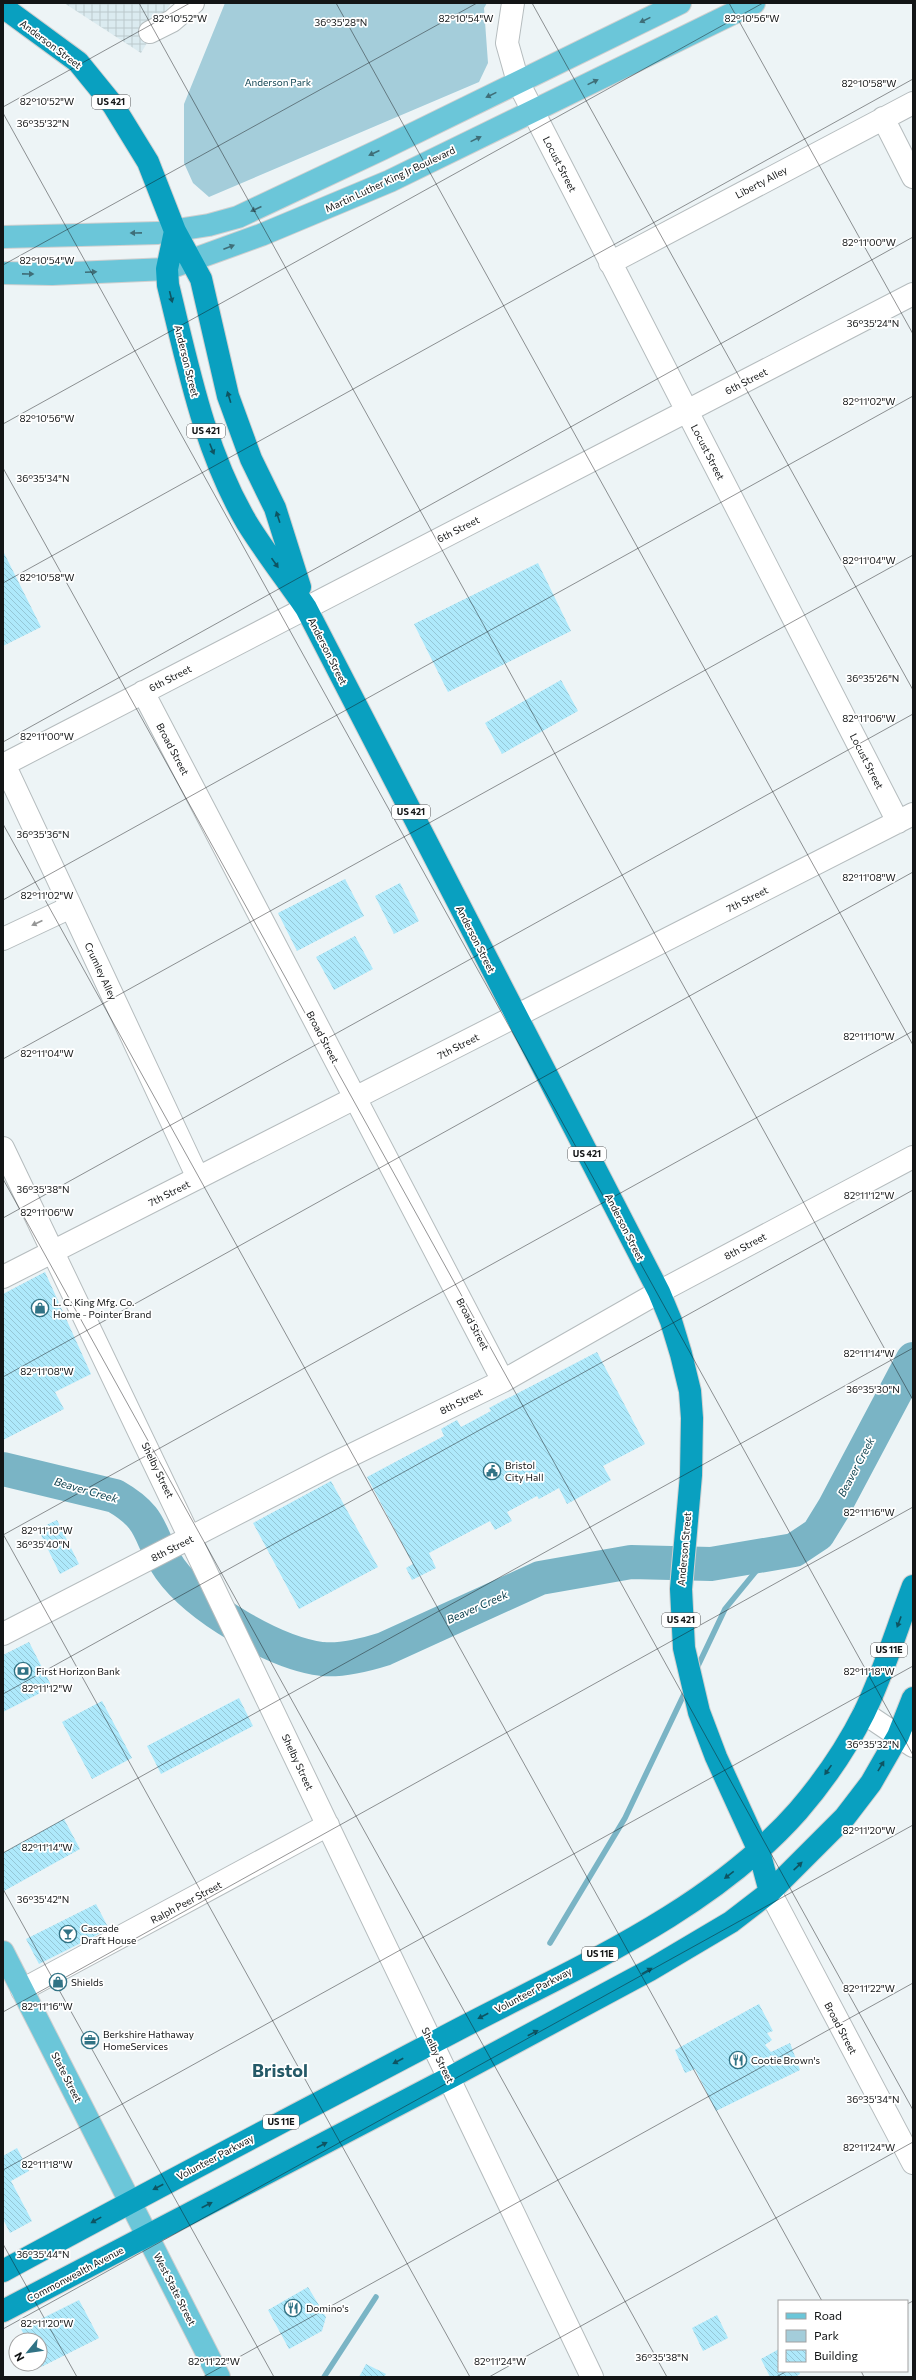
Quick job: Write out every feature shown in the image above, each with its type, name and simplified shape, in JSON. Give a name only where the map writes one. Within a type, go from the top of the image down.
[{"type":"highway","name":"Anderson Street","points":[[3,7],[78,62],[94,80],[130,129],[148,162],[175,231],[201,279],[228,396],[251,459],[275,508],[306,608]]},
{"type":"highway","name":"Anderson Street","points":[[175,231],[167,269],[168,285],[199,411],[212,448],[247,523],[306,608],[659,1292],[671,1322],[690,1391],[693,1442],[686,1526],[681,1618],[684,1648],[698,1712],[716,1757],[759,1851],[770,1892]]},
{"type":"highway","name":"Volunteer Parkway","points":[[130,2202],[603,1953],[694,1902],[759,1851],[799,1809],[836,1760],[864,1713],[913,1586]]},
{"type":"highway","points":[[147,2236],[449,2078],[680,1952],[731,1922],[770,1892],[845,1817],[906,1741],[913,1698]]},
{"type":"highway","name":"US 11E","points":[[3,2271],[130,2202]]},
{"type":"highway","name":"Commonwealth Avenue","points":[[3,2312],[147,2236]]},
{"type":"main road","points":[[3,237],[175,231],[238,217],[382,149],[680,3]]},
{"type":"main road","name":"Martin Luther King Jr Boulevard","points":[[3,273],[52,274],[167,269],[362,193],[754,3]]},
{"type":"main road","name":"State Street","points":[[3,1952],[130,2202]]},
{"type":"main road","name":"West State Street","points":[[130,2202],[219,2377]]},
{"type":"street","points":[[150,32],[172,22],[193,3]]},
{"type":"street","name":"Locust Street","points":[[513,3],[507,43],[518,82],[687,411],[905,818]]},
{"type":"street","name":"Liberty Alley","points":[[610,263],[913,103]]},
{"type":"street","points":[[884,118],[913,177]]},
{"type":"street","name":"6th Street","points":[[3,765],[913,294]]},
{"type":"street","name":"Broad Street","points":[[143,692],[503,1381]]},
{"type":"street","name":"Crumley Alley","points":[[3,765],[198,1178]]},
{"type":"street","name":"7th Street","points":[[3,1277],[905,818]]},
{"type":"street","points":[[3,939],[71,907]]},
{"type":"street","name":"Shelby Street","points":[[3,1148],[53,1252],[184,1542],[224,1610],[241,1643],[592,2377]]},
{"type":"street","name":"8th Street","points":[[3,1634],[333,1464],[503,1381],[659,1292],[913,1157]]},
{"type":"street","points":[[864,1713],[906,1741]]},
{"type":"street","name":"Ralph Peer Street","points":[[22,1990],[328,1825]]},
{"type":"street","name":"Broad Street","points":[[770,1892],[913,2163]]},
{"type":"shaded area","points":[[64,3],[171,3],[141,53]]},
{"type":"green space","name":"Anderson Park","points":[[225,3],[487,3],[484,8],[488,63],[479,82],[209,197],[193,183],[184,163],[184,104]]},
{"type":"building","points":[[3,551],[41,627],[3,646]]},
{"type":"building","points":[[538,563],[571,631],[448,692],[414,624]]},
{"type":"building","points":[[561,680],[578,711],[502,754],[485,723]]},
{"type":"building","points":[[345,879],[364,916],[297,951],[278,913]]},
{"type":"building","points":[[400,883],[419,921],[394,934],[375,896]]},
{"type":"building","points":[[355,936],[373,969],[334,990],[316,957]]},
{"type":"building","points":[[45,1272],[91,1374],[55,1392],[64,1409],[3,1440],[3,1294]]},
{"type":"building","name":"Bristol City Hall","points":[[597,1352],[645,1444],[603,1466],[611,1480],[567,1504],[559,1488],[539,1499],[537,1496],[507,1512],[512,1521],[495,1530],[490,1521],[429,1553],[436,1568],[412,1580],[406,1568],[413,1564],[367,1477],[444,1436],[441,1429],[457,1420],[461,1427],[491,1411],[489,1408]]},
{"type":"building","points":[[331,1481],[378,1567],[299,1609],[253,1523]]},
{"type":"building","points":[[57,1520],[79,1564],[60,1574],[38,1529]]},
{"type":"building","name":"First Horizon Bank","points":[[29,1642],[52,1687],[3,1712],[3,1655]]},
{"type":"building","points":[[239,1698],[253,1726],[161,1774],[147,1746]]},
{"type":"building","points":[[102,1701],[132,1758],[92,1779],[62,1722]]},
{"type":"building","points":[[64,1819],[80,1849],[4,1891],[3,1853]]},
{"type":"building","name":"Cascade Draft House","points":[[96,1904],[109,1929],[39,1964],[26,1939]]},
{"type":"building","name":"Cootie Brown's","points":[[759,2004],[773,2031],[767,2033],[772,2040],[765,2045],[771,2052],[790,2043],[800,2070],[716,2111],[695,2069],[685,2073],[675,2050]]},
{"type":"building","points":[[17,2148],[29,2171],[11,2181],[32,2221],[10,2233],[3,2219],[3,2156]]},
{"type":"building","points":[[308,2287],[326,2317],[322,2331],[289,2349],[268,2310]]},
{"type":"building","points":[[79,2300],[99,2338],[48,2364],[48,2332],[23,2332],[21,2329]]},
{"type":"building","points":[[717,2315],[728,2338],[703,2351],[692,2328]]},
{"type":"building","points":[[778,2350],[778,2372],[799,2372],[800,2374],[795,2377],[770,2377],[761,2359]]},
{"type":"building","points":[[366,2364],[386,2374],[384,2377],[359,2377]]},
{"type":"waterway","name":"Beaver Creek","points":[[3,1469],[115,1496],[138,1513],[145,1521],[170,1569],[183,1584],[199,1599],[218,1613],[239,1626],[282,1648],[322,1659],[345,1658],[384,1649],[540,1578],[631,1562],[711,1564],[794,1550],[818,1534],[834,1508],[913,1359]]},
{"type":"waterway","points":[[696,1670],[725,1609],[770,1554]]},
{"type":"waterway","points":[[550,1943],[625,1818],[687,1688]]},
{"type":"waterway","points":[[324,2377],[376,2297]]},
{"type":"place","name":"L. C. King Mfg. Co. Home - Pointer Brand","points":[[40,1308]]},
{"type":"place","name":"Bristol City Hall","points":[[492,1471]]},
{"type":"place","name":"First Horizon Bank","points":[[23,1671]]},
{"type":"place","name":"Cascade Draft House","points":[[68,1934]]},
{"type":"place","name":"Shields","points":[[58,1982]]},
{"type":"place","name":"Berkshire Hathaway HomeServices","points":[[90,2040]]},
{"type":"place","name":"Cootie Brown's","points":[[738,2060]]},
{"type":"place","name":"Domino's","points":[[293,2308]]},
{"type":"district","name":"Bristol","points":[[280,2071]]}]
